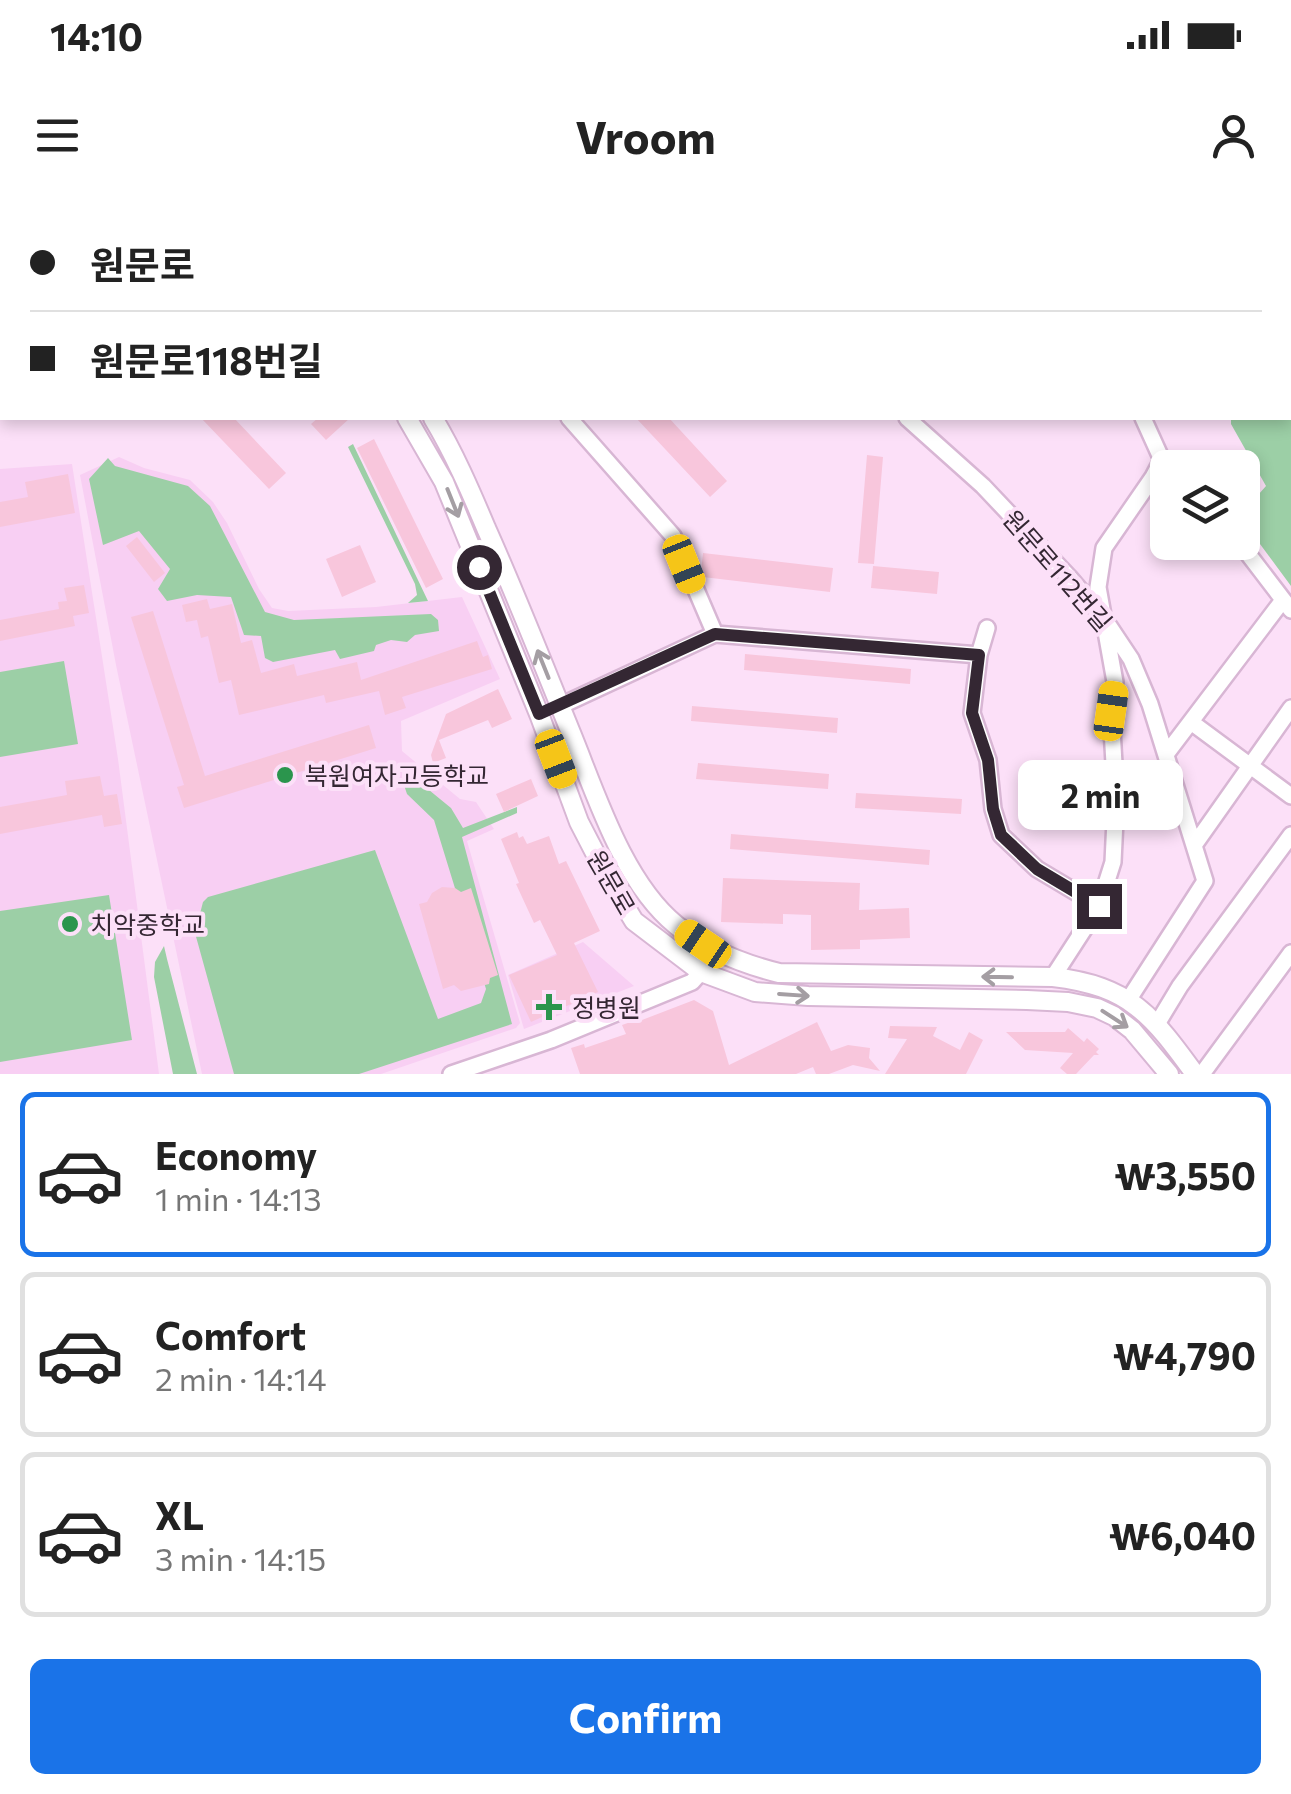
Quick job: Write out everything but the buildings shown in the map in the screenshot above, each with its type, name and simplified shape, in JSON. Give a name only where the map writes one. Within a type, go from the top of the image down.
[{"type":"main road","name":"원문로","points":[[408,420],[444,482],[579,822],[634,921],[701,972],[754,992],[1068,1002],[1097,1008],[1132,1030],[1166,1074]]},
{"type":"main road","name":"원문로","points":[[435,420],[499,558],[606,820],[628,865],[674,924],[716,950],[779,972],[1053,977],[1093,985],[1129,999],[1199,1074]]},
{"type":"main road","points":[[539,714],[560,706]]},
{"type":"main road","points":[[701,972],[716,950]]},
{"type":"street","points":[[571,420],[673,536],[715,634]]},
{"type":"street","name":"원문로112번길","points":[[910,420],[984,486],[1069,576],[1131,659],[1150,704],[1205,881],[1129,999]]},
{"type":"street","points":[[1053,977],[1099,906],[1113,862],[1116,798],[1111,711],[1115,682],[1098,587],[1104,548],[1162,460],[1143,420]]},
{"type":"street","points":[[1166,753],[1287,605],[1253,560]]},
{"type":"street","points":[[987,628],[979,655],[972,713],[988,760],[993,809],[1001,835],[1037,869],[1099,906]]},
{"type":"street","points":[[560,706],[715,634],[979,655]]},
{"type":"street","points":[[1196,844],[1291,708]]},
{"type":"street","points":[[1192,722],[1291,796]]},
{"type":"street","points":[[1156,1024],[1291,836]]},
{"type":"street","points":[[1199,1074],[1291,953]]},
{"type":"street","points":[[452,1074],[616,1015],[692,982],[701,972]]},
{"type":"shaded area","name":"북원여자고등학교","points":[[119,457],[190,480],[213,502],[272,608],[288,611],[376,607],[462,597],[500,679],[401,721],[402,751],[460,799],[476,802],[494,829],[467,841],[520,1023],[516,1028],[381,1074],[202,1074],[80,475]]},
{"type":"shaded area","points":[[72,464],[118,759],[159,1074],[0,1074],[0,469]]},
{"type":"shaded area","name":"정병원","points":[[583,942],[634,986],[524,1029],[508,975]]},
{"type":"green space","points":[[1231,420],[1291,420],[1291,586],[1260,544],[1260,493],[1266,486],[1260,475],[1260,450],[1246,450]]},
{"type":"green space","points":[[353,444],[428,601],[408,603],[417,595],[415,584],[348,447]]},
{"type":"green space","points":[[108,458],[115,466],[188,486],[210,506],[265,612],[294,620],[431,614],[438,620],[439,631],[415,635],[407,642],[391,640],[376,645],[374,651],[340,659],[335,650],[273,662],[265,658],[261,636],[244,635],[231,597],[197,595],[167,601],[158,589],[170,569],[139,531],[103,545],[89,479]]},
{"type":"green space","points":[[64,661],[78,744],[0,757],[0,672]]},
{"type":"green space","points":[[418,781],[451,808],[463,828],[517,807],[517,813],[462,837],[512,1024],[359,1074],[234,1074],[195,933],[203,902],[208,897],[375,850],[438,1019],[481,1003],[486,989],[434,820],[407,794],[404,785]]},
{"type":"green space","points":[[109,895],[132,1040],[0,1062],[0,911]]},
{"type":"green space","points":[[164,946],[197,1074],[173,1074],[154,977],[155,962]]},
{"type":"place","name":"북원여자고등학교","points":[[285,775]]},
{"type":"place","name":"치악중학교","points":[[70,924]]},
{"type":"place","name":"정병원","points":[[549,1007]]},
{"type":"route","points":[[479,567],[539,714],[715,634],[979,655],[972,713],[988,760],[993,809],[1001,835],[1037,869],[1099,906]]}]
